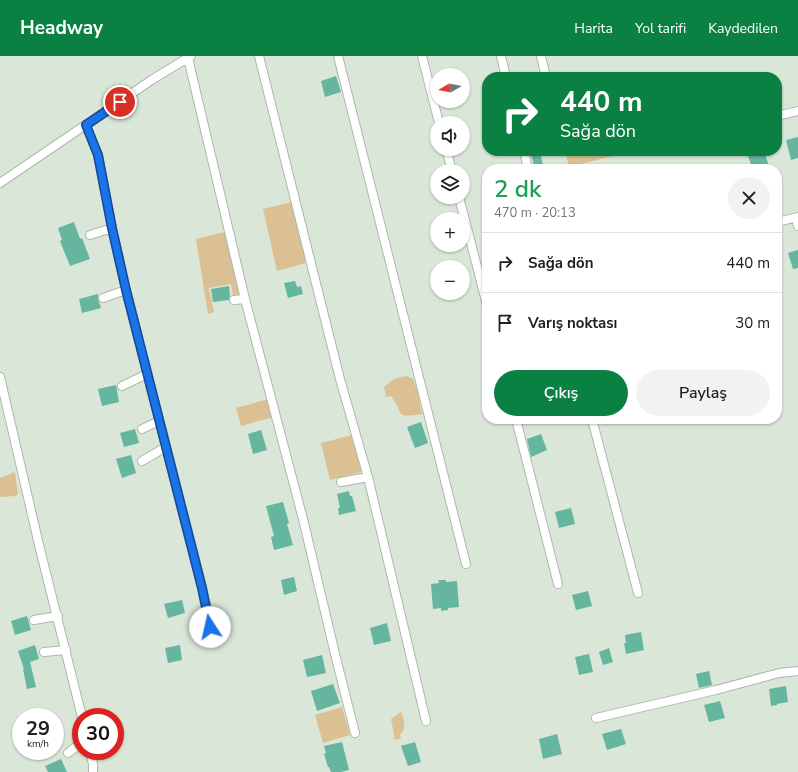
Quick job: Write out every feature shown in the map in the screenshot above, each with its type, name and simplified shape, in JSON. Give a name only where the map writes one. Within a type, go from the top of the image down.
[{"type":"street","points":[[259,56],[340,379],[368,476],[426,721]]},
{"type":"street","points":[[338,56],[466,564]]},
{"type":"street","points":[[422,56],[437,116]]},
{"type":"street","points":[[501,56],[505,72]]},
{"type":"street","points":[[540,56],[545,72]]},
{"type":"street","points":[[0,183],[153,80],[190,57],[245,299],[304,523],[334,654],[355,733]]},
{"type":"street","points":[[782,115],[798,111]]},
{"type":"street","points":[[86,125],[98,155],[126,290],[207,612],[210,627],[209,634],[205,640]]},
{"type":"street","points":[[461,204],[482,286]]},
{"type":"street","points":[[782,221],[797,217],[798,226]]},
{"type":"street","points":[[90,235],[112,228]]},
{"type":"street","points":[[103,298],[126,290]]},
{"type":"street","points":[[234,300],[245,299]]},
{"type":"street","points":[[122,386],[147,374]]},
{"type":"street","points":[[0,377],[39,546],[58,616],[80,708]]},
{"type":"street","points":[[142,429],[159,421]]},
{"type":"street","points":[[517,424],[558,584]]},
{"type":"street","points":[[593,424],[638,593]]},
{"type":"street","points":[[142,461],[166,447]]},
{"type":"street","points":[[341,482],[368,476]]},
{"type":"street","points":[[34,620],[58,616]]},
{"type":"street","points":[[44,652],[66,650]]},
{"type":"street","points":[[596,718],[716,690],[779,673],[798,671]]},
{"type":"street","points":[[68,753],[72,750]]},
{"type":"street","points":[[92,760],[93,772]]},
{"type":"shaded area","points":[[566,156],[612,156],[581,164],[568,164]]},
{"type":"shaded area","points":[[292,202],[309,262],[277,271],[263,209]]},
{"type":"shaded area","points":[[225,232],[240,294],[233,295],[231,284],[209,288],[214,312],[208,314],[196,239]]},
{"type":"shaded area","points":[[406,376],[413,379],[418,393],[422,414],[407,416],[401,414],[391,396],[386,397],[384,387],[394,379]]},
{"type":"shaded area","points":[[269,399],[273,417],[241,426],[236,408]]},
{"type":"shaded area","points":[[353,435],[361,472],[330,480],[321,443]]},
{"type":"shaded area","points":[[15,472],[18,494],[15,496],[0,497],[0,478]]},
{"type":"shaded area","points":[[342,707],[350,735],[323,743],[315,715]]},
{"type":"shaded area","points":[[401,712],[404,721],[404,730],[400,735],[401,738],[395,740],[391,719]]},
{"type":"building","points":[[336,76],[341,92],[325,97],[321,81]]},
{"type":"building","points":[[798,137],[798,158],[791,160],[786,140]]},
{"type":"building","points":[[532,156],[541,156],[543,164],[534,164]]},
{"type":"building","points":[[748,156],[766,156],[768,164],[751,164]]},
{"type":"building","points":[[74,222],[80,239],[82,238],[90,259],[70,266],[60,241],[62,240],[58,228]]},
{"type":"building","points":[[798,250],[798,268],[793,269],[788,253]]},
{"type":"building","points":[[295,281],[297,287],[301,286],[303,294],[288,298],[284,283]]},
{"type":"building","points":[[229,286],[229,300],[213,302],[211,289]]},
{"type":"building","points":[[98,294],[101,308],[82,313],[79,299]]},
{"type":"building","points":[[116,385],[119,402],[102,406],[98,389]]},
{"type":"building","points":[[421,422],[428,443],[415,448],[407,427]]},
{"type":"building","points":[[135,429],[139,443],[124,447],[120,433]]},
{"type":"building","points":[[261,430],[267,450],[253,454],[248,434]]},
{"type":"building","points":[[541,434],[547,450],[531,457],[527,439]]},
{"type":"building","points":[[131,455],[136,473],[122,478],[116,459]]},
{"type":"building","points":[[349,491],[356,511],[339,515],[338,508],[340,508],[337,494]]},
{"type":"building","points":[[283,502],[293,545],[274,550],[271,537],[274,536],[266,506]]},
{"type":"building","points":[[571,508],[575,524],[559,528],[555,512]]},
{"type":"building","points":[[294,577],[297,591],[284,595],[281,580]]},
{"type":"building","points":[[438,580],[446,580],[446,582],[457,581],[459,607],[448,608],[448,610],[441,611],[441,608],[433,609],[431,584],[439,583]]},
{"type":"building","points":[[588,591],[592,606],[576,610],[572,595]]},
{"type":"building","points":[[182,600],[185,613],[168,618],[164,604]]},
{"type":"building","points":[[27,616],[31,630],[15,635],[11,621]]},
{"type":"building","points":[[387,623],[391,641],[374,645],[370,628]]},
{"type":"building","points":[[641,632],[644,650],[626,654],[624,643],[626,643],[625,635]]},
{"type":"building","points":[[35,645],[39,659],[30,662],[36,687],[27,689],[24,669],[18,651]]},
{"type":"building","points":[[180,645],[182,660],[168,663],[165,648]]},
{"type":"building","points":[[609,648],[613,662],[603,665],[599,652]]},
{"type":"building","points":[[589,654],[593,672],[579,675],[575,657]]},
{"type":"building","points":[[322,655],[326,673],[307,677],[303,660]]},
{"type":"building","points":[[709,671],[712,685],[699,688],[696,674]]},
{"type":"building","points":[[333,684],[340,703],[317,711],[311,691]]},
{"type":"building","points":[[786,686],[788,702],[771,706],[769,689]]},
{"type":"building","points":[[720,701],[725,718],[709,722],[704,705]]},
{"type":"building","points":[[621,729],[626,744],[607,750],[602,734]]},
{"type":"building","points":[[557,734],[562,754],[543,759],[539,739]]},
{"type":"building","points":[[342,742],[349,770],[331,772],[324,754],[326,753],[324,746]]},
{"type":"building","points":[[415,742],[421,762],[408,766],[401,746]]},
{"type":"building","points":[[61,760],[67,772],[48,772],[45,766]]},
{"type":"route","points":[[120,102],[86,125],[98,155],[126,290],[202,588],[210,627]]}]
